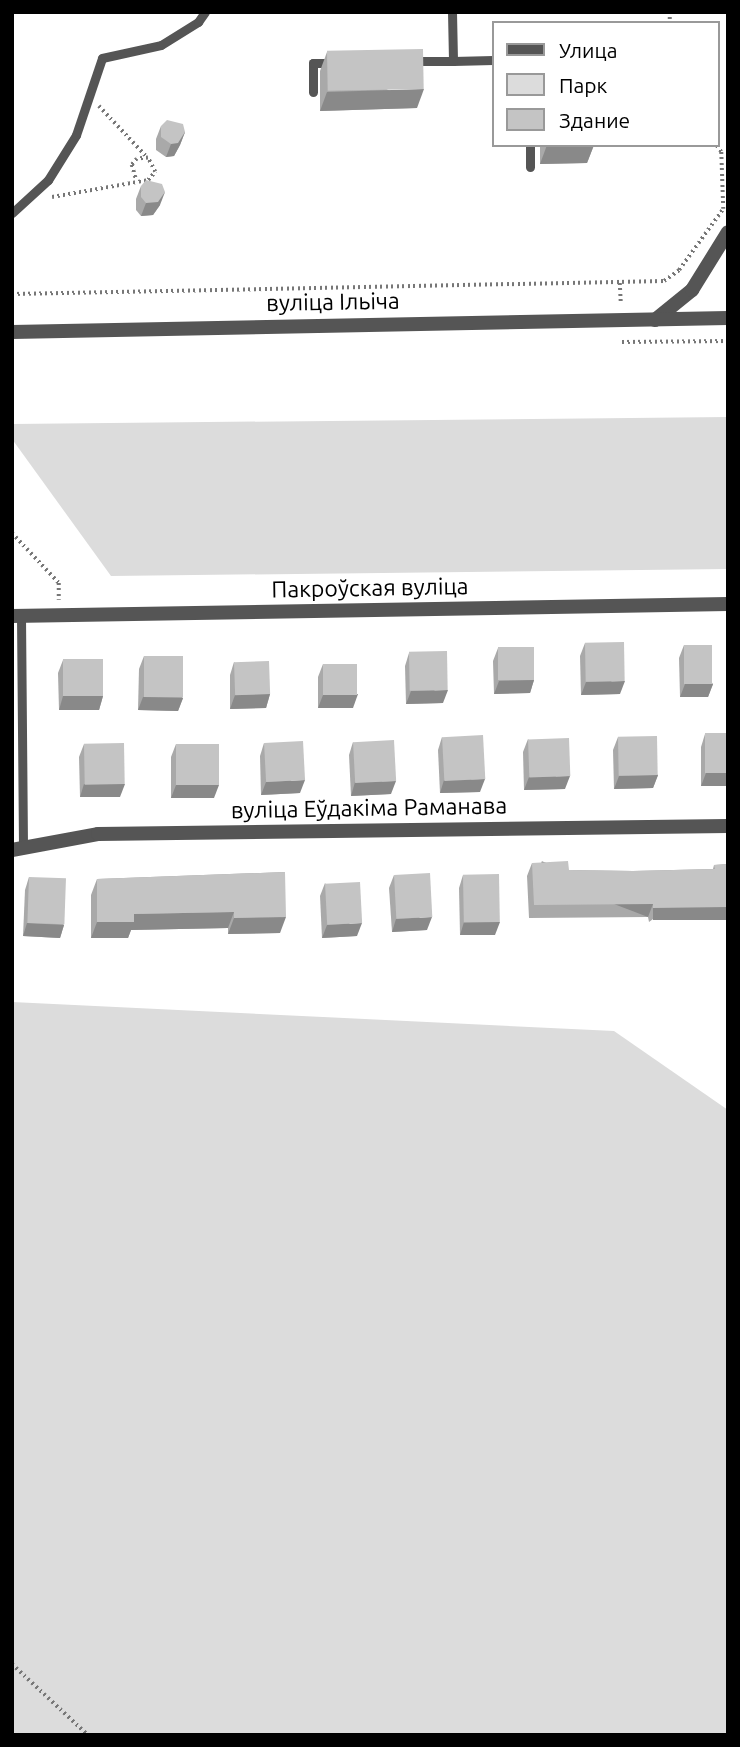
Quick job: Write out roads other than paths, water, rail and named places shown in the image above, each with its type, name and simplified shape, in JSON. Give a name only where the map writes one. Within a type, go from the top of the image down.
[{"type":"street","points":[[655,320],[692,290],[719,240],[728,232]]},
{"type":"street","name":"вуліца Ільіча","points":[[12,332],[728,318]]},
{"type":"street","name":"Пакроўская вуліца","points":[[17,616],[728,604]]},
{"type":"street","name":"вуліца Еўдакіма Раманава","points":[[18,847],[98,834],[728,827]]},
{"type":"lane","points":[[12,212],[48,180],[76,135],[87,95],[102,58],[161,45],[198,22],[205,12]]},
{"type":"lane","points":[[452,12],[453,61]]},
{"type":"lane","points":[[397,62],[491,61]]},
{"type":"lane","points":[[313,92],[313,63],[341,62]]},
{"type":"lane","points":[[530,147],[530,167]]},
{"type":"lane","points":[[17,616],[18,847]]}]
